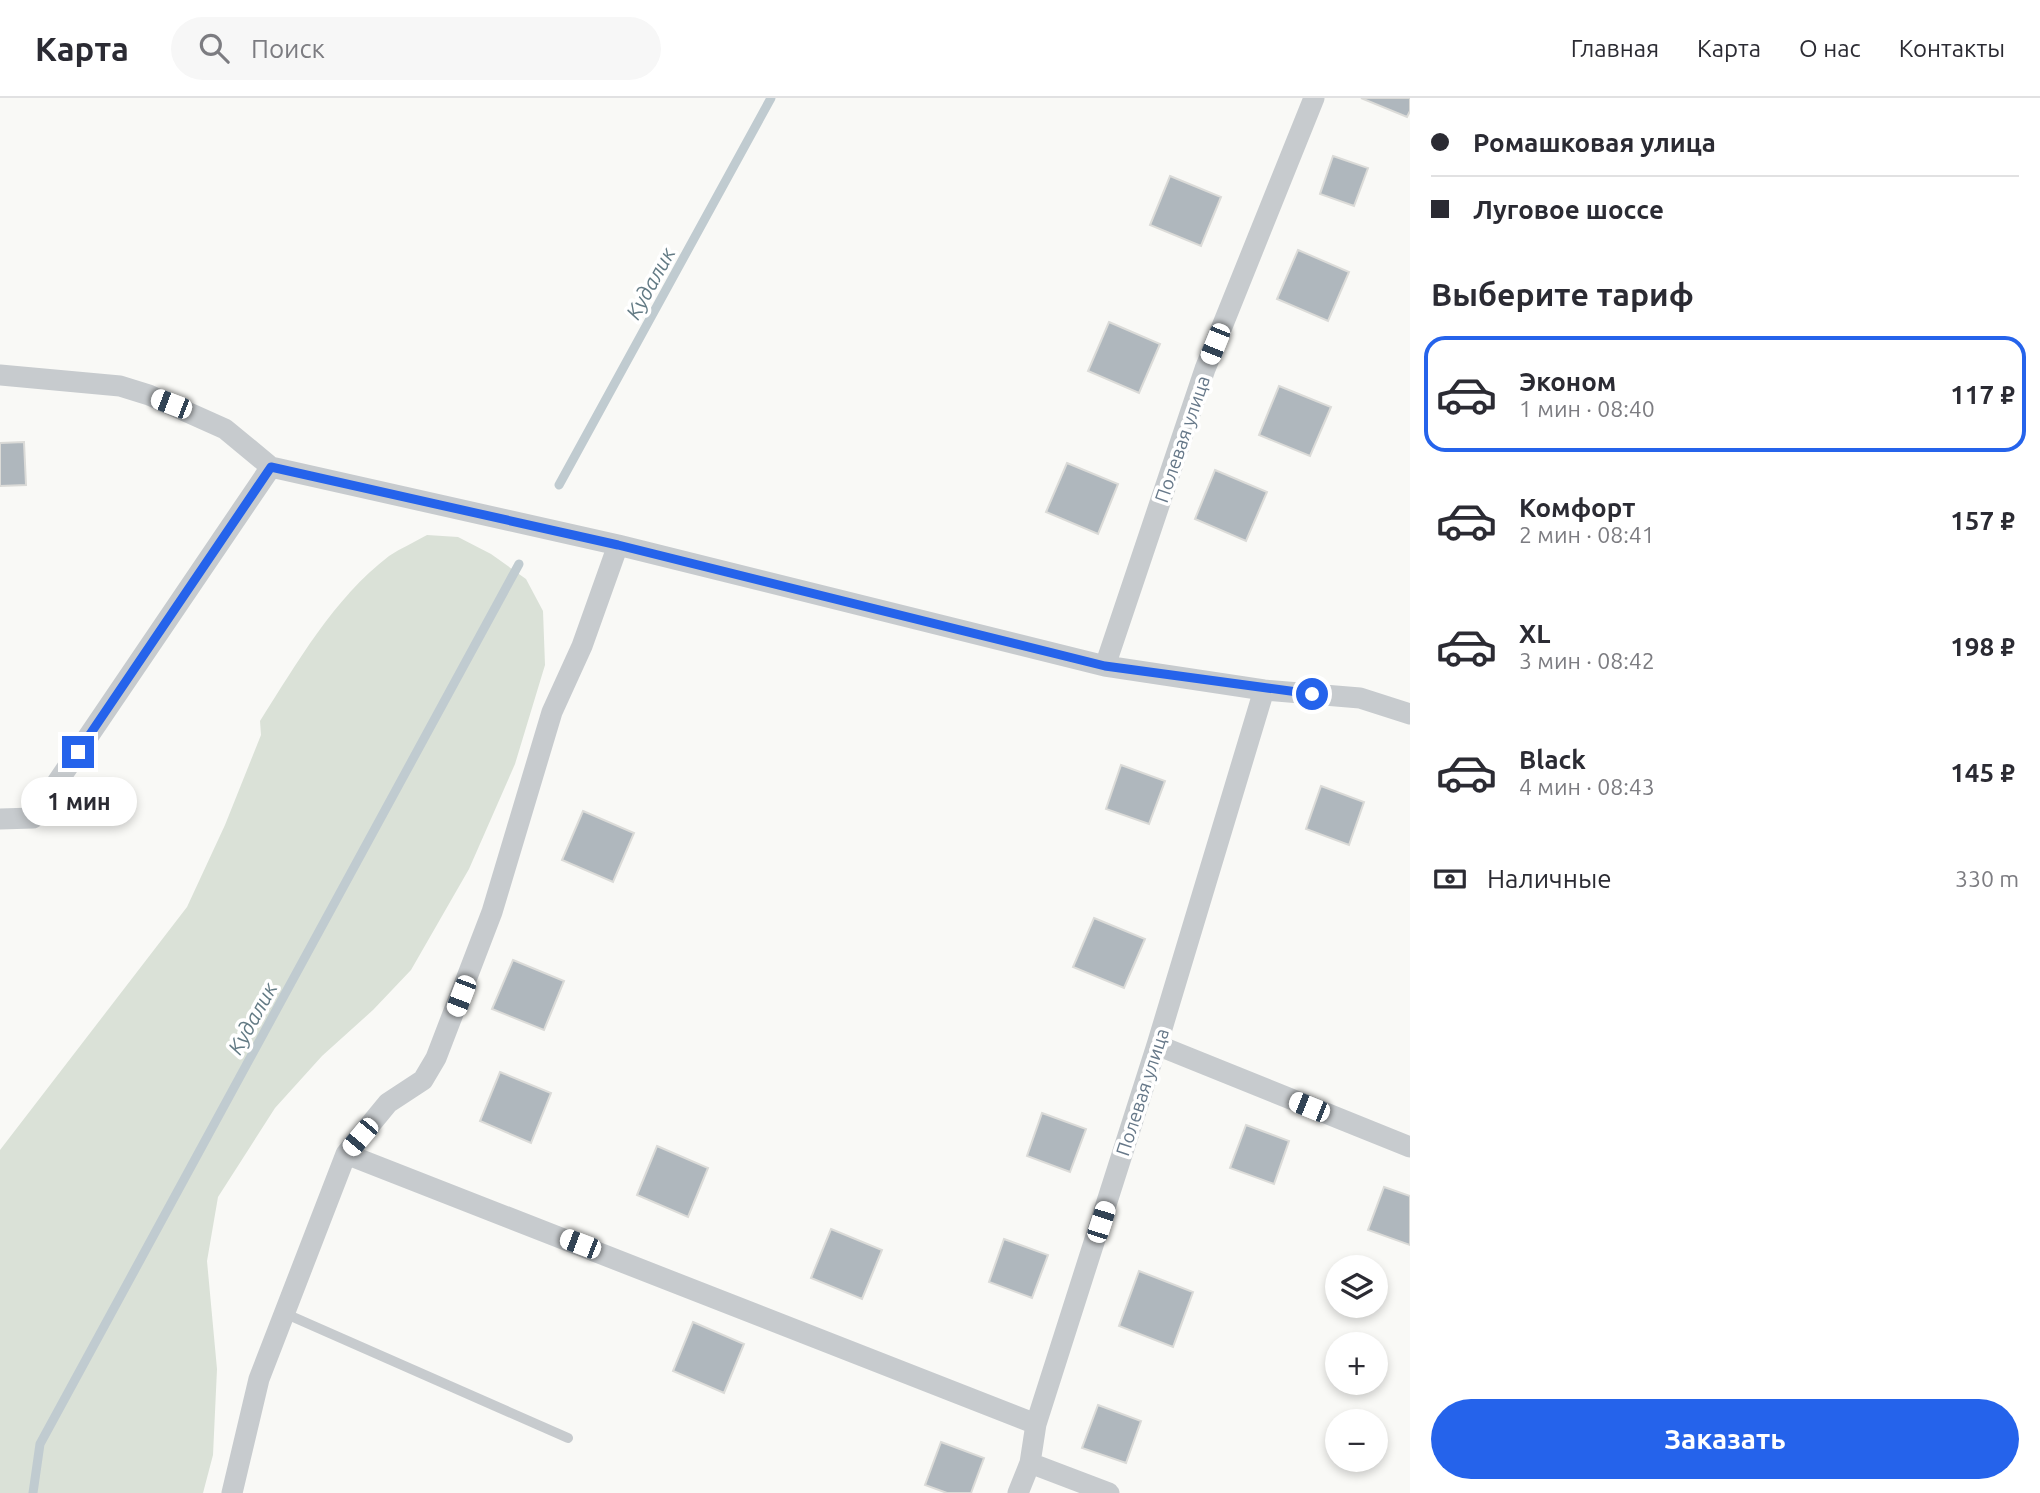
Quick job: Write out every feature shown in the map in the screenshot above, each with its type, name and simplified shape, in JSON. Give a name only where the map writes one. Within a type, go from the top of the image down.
[{"type":"street","name":"Полевая улица","points":[[1105,666],[1205,369],[1314,98]]},
{"type":"street","points":[[0,375],[120,386],[149,395],[225,429],[271,467],[618,545],[1105,666],[1264,690],[1360,698],[1410,714]]},
{"type":"street","points":[[0,819],[33,818],[271,467]]},
{"type":"street","points":[[232,1493],[259,1378],[346,1154],[388,1103],[423,1080],[436,1058],[492,912],[552,712],[582,646],[618,545]]},
{"type":"street","name":"Полевая улица","points":[[1018,1493],[1030,1463],[1037,1424],[1157,1045],[1264,690]]},
{"type":"street","points":[[1157,1045],[1410,1147]]},
{"type":"street","points":[[346,1154],[1037,1424]]},
{"type":"street","points":[[1030,1463],[1109,1493]]},
{"type":"lane","points":[[284,1313],[568,1438]]},
{"type":"shaded area","points":[[427,535],[458,537],[491,554],[526,579],[543,611],[545,665],[515,764],[469,869],[411,970],[373,1010],[322,1056],[275,1108],[218,1197],[207,1261],[217,1369],[213,1455],[203,1493],[0,1493],[0,1150],[187,907],[225,825],[261,735],[260,721],[318,632],[369,573],[389,556]]},
{"type":"building","points":[[1361,98],[1410,98],[1410,111],[1407,117]]},
{"type":"building","points":[[1333,156],[1368,168],[1354,206],[1320,194]]},
{"type":"building","points":[[1170,176],[1221,197],[1201,246],[1150,225]]},
{"type":"building","points":[[1298,250],[1349,272],[1328,321],[1277,299]]},
{"type":"building","points":[[1109,322],[1160,344],[1139,393],[1088,371]]},
{"type":"building","points":[[1279,386],[1331,407],[1310,456],[1259,435]]},
{"type":"building","points":[[24,442],[26,485],[0,486],[0,443]]},
{"type":"building","points":[[1067,463],[1118,484],[1098,534],[1046,512]]},
{"type":"building","points":[[1215,470],[1267,492],[1246,541],[1195,519]]},
{"type":"building","points":[[1121,765],[1165,781],[1149,824],[1106,809]]},
{"type":"building","points":[[1321,786],[1364,802],[1349,845],[1306,829]]},
{"type":"building","points":[[583,811],[634,833],[613,882],[562,860]]},
{"type":"building","points":[[1094,918],[1145,939],[1124,988],[1073,967]]},
{"type":"building","points":[[513,960],[564,981],[544,1030],[492,1009]]},
{"type":"building","points":[[500,1072],[551,1093],[531,1143],[480,1121]]},
{"type":"building","points":[[1042,1113],[1086,1129],[1070,1172],[1027,1156]]},
{"type":"building","points":[[1246,1125],[1289,1141],[1274,1184],[1230,1168]]},
{"type":"building","points":[[657,1146],[708,1168],[688,1217],[637,1195]]},
{"type":"building","points":[[1384,1187],[1410,1196],[1410,1245],[1368,1230]]},
{"type":"building","points":[[831,1229],[882,1250],[862,1299],[811,1278]]},
{"type":"building","points":[[1004,1239],[1048,1255],[1032,1298],[989,1282]]},
{"type":"building","points":[[1139,1271],[1193,1292],[1173,1347],[1119,1326]]},
{"type":"building","points":[[693,1322],[744,1344],[724,1393],[673,1371]]},
{"type":"building","points":[[1098,1405],[1141,1421],[1126,1463],[1082,1448]]},
{"type":"building","points":[[941,1442],[984,1458],[971,1493],[947,1493],[925,1485]]},
{"type":"waterway","name":"Кудалик","points":[[559,485],[771,98]]},
{"type":"waterway","name":"Кудалик","points":[[33,1493],[40,1444],[519,564]]},
{"type":"route","points":[[78,752],[271,467],[618,545],[1105,666],[1264,690],[1312,694]]}]
